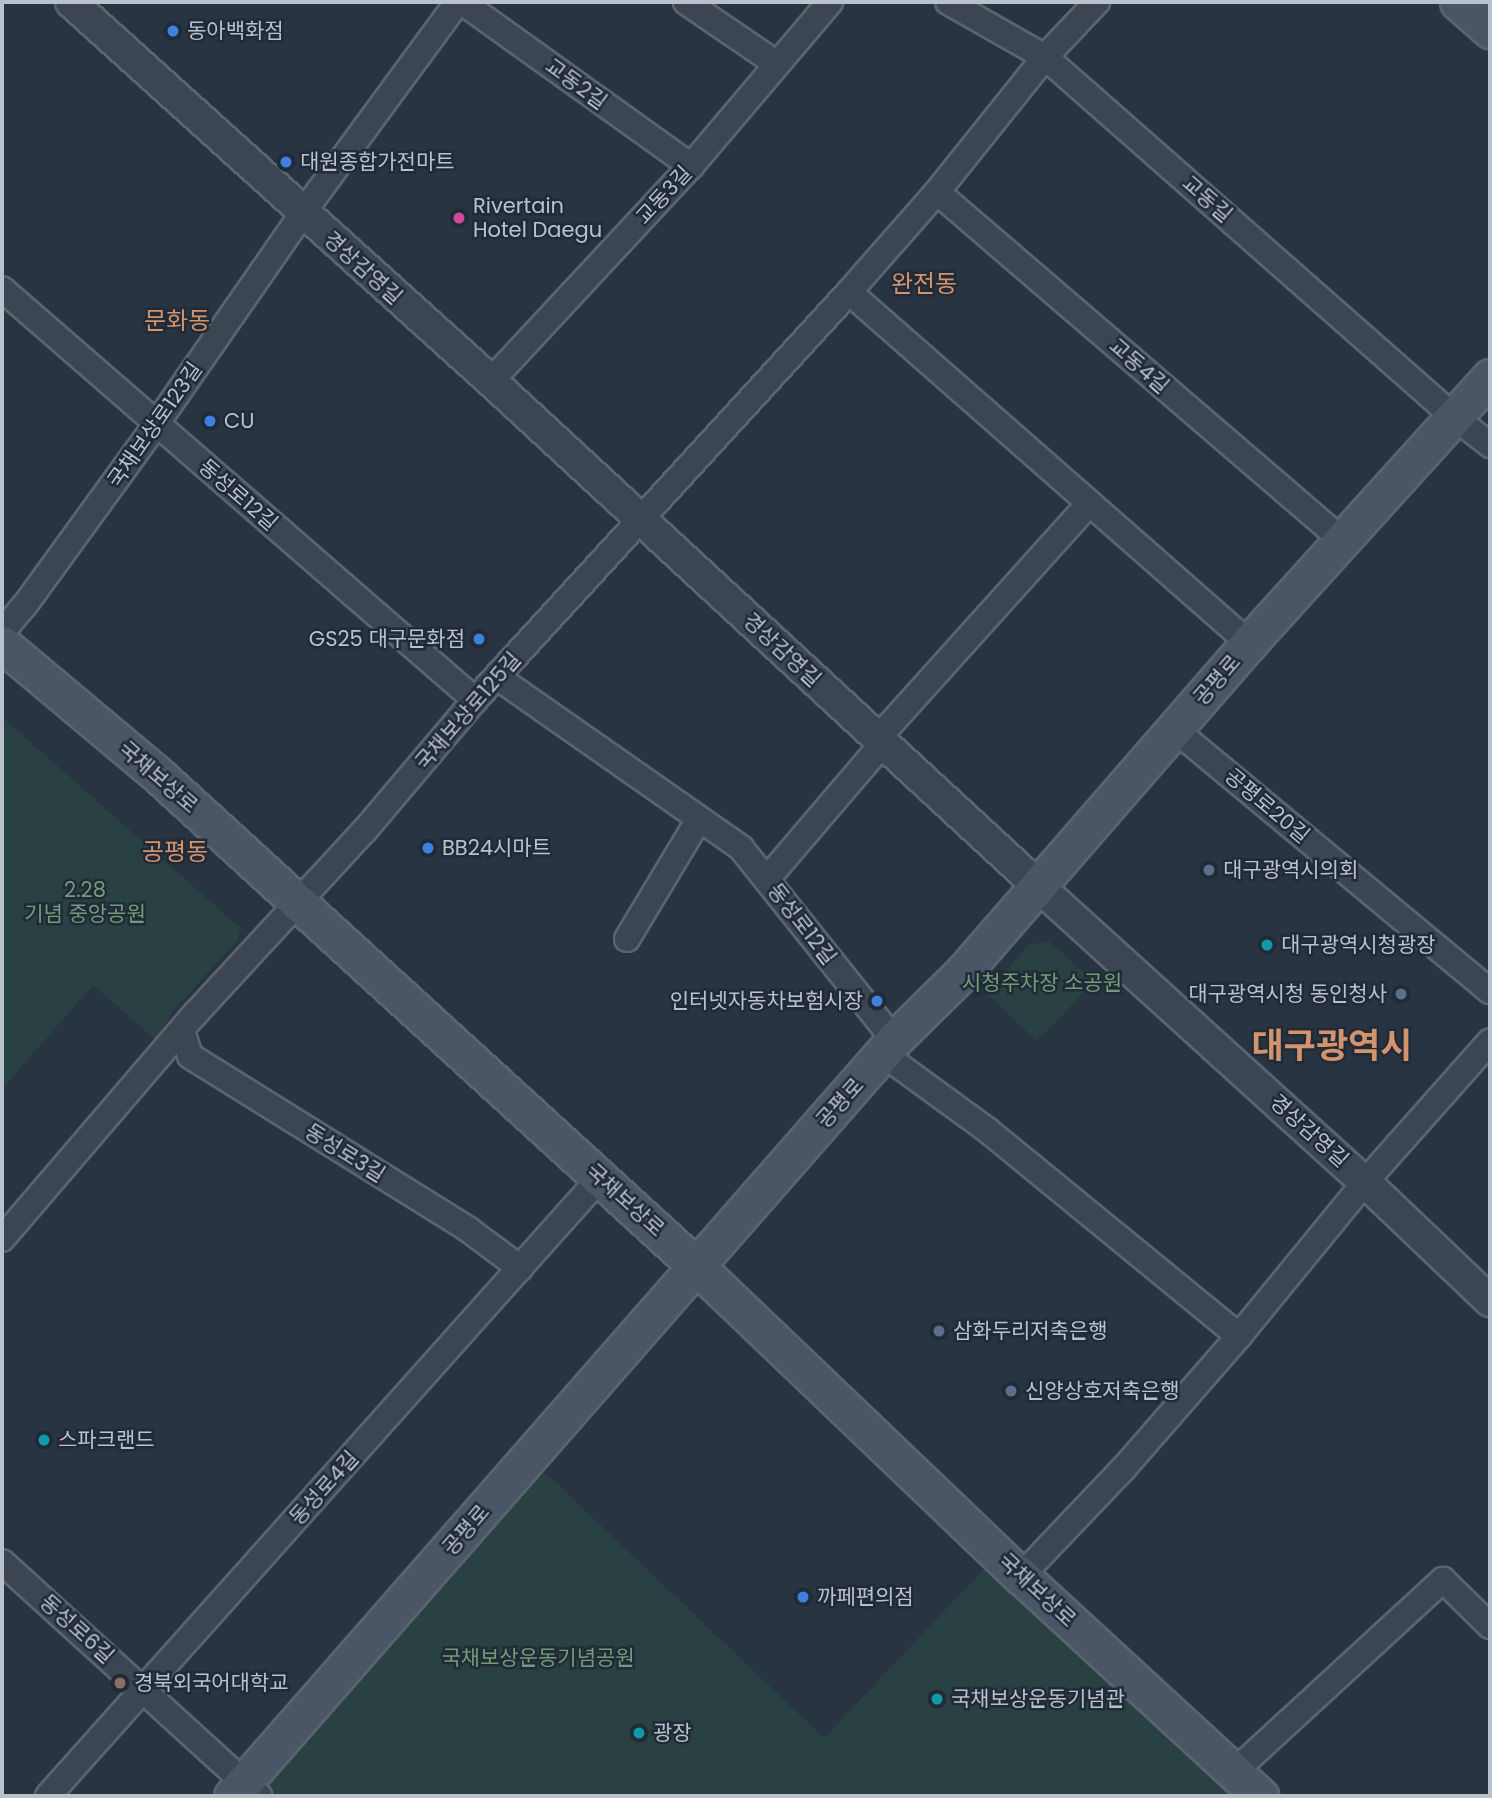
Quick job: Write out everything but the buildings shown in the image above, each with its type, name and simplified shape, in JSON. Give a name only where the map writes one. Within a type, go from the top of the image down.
[{"type":"main road","points":[[1458,2],[1490,30]]},
{"type":"main road","name":"공평로","points":[[244,1792],[695,1265],[889,1047],[963,972],[1249,643],[1490,377]]},
{"type":"main road","name":"국채보상로","points":[[2,645],[156,773],[600,1178],[1021,1576],[1260,1796]]},
{"type":"street","name":"경상감영길","points":[[71,2],[302,214],[491,381],[1038,886],[1365,1182],[1490,1301]]},
{"type":"street","name":"교동2길","points":[[302,214],[460,2],[691,166]]},
{"type":"street","points":[[686,2],[777,64]]},
{"type":"street","name":"교동3길","points":[[491,381],[691,166],[830,2]]},
{"type":"street","name":"교동길","points":[[948,2],[1045,57],[1454,416]]},
{"type":"street","points":[[642,520],[937,192],[1045,57],[1097,2]]},
{"type":"street","name":"교동4길","points":[[937,192],[1342,540]]},
{"type":"street","name":"국채보상로123길","points":[[2,632],[25,606],[157,423],[302,214]]},
{"type":"street","name":"동성로12길","points":[[2,289],[475,700]]},
{"type":"street","points":[[849,292],[1249,643]]},
{"type":"street","points":[[1454,416],[1490,445]]},
{"type":"street","points":[[767,879],[881,741],[1089,503]]},
{"type":"street","name":"국채보상로125길","points":[[297,904],[365,830],[475,700],[642,520]]},
{"type":"street","name":"동성로12길","points":[[497,677],[741,848],[767,879],[889,1047],[1239,1336]]},
{"type":"street","name":"공평로20길","points":[[1174,729],[1490,991]]},
{"type":"street","points":[[627,939],[699,819]]},
{"type":"street","points":[[2,1239],[182,1031],[297,904]]},
{"type":"street","name":"동성로3길","points":[[182,1031],[190,1056],[469,1230],[520,1268]]},
{"type":"street","points":[[1021,1576],[1123,1469],[1239,1336],[1365,1182],[1490,1041]]},
{"type":"street","name":"동성로4길","points":[[48,1796],[600,1178]]},
{"type":"street","name":"동성로6길","points":[[2,1562],[145,1690],[244,1792]]},
{"type":"street","points":[[1234,1772],[1443,1580],[1490,1626]]},
{"type":"green space","name":"2.28 기념 중앙공원","points":[[2,717],[240,928],[238,940],[175,1008],[156,1040],[93,985],[2,1089]]},
{"type":"green space","name":"시청주차장 소공원","points":[[1050,942],[1094,982],[1037,1041],[987,994],[1029,944]]},
{"type":"green space","name":"국채보상운동기념공원","points":[[529,1457],[824,1738],[998,1554],[1261,1796],[257,1796],[275,1747]]},
{"type":"place","name":"동아백화점","points":[[173,31]]},
{"type":"place","name":"대원종합가전마트","points":[[286,162]]},
{"type":"place","name":"Rivertain Hotel Daegu","points":[[459,218]]},
{"type":"place","name":"CU","points":[[210,421]]},
{"type":"place","name":"GS25 대구문화점","points":[[479,639]]},
{"type":"place","name":"BB24시마트","points":[[428,848]]},
{"type":"place","name":"대구광역시의회","points":[[1209,870]]},
{"type":"place","name":"대구광역시청광장","points":[[1267,945]]},
{"type":"place","name":"대구광역시청 동인청사","points":[[1401,994]]},
{"type":"place","name":"인터넷자동차보험시장","points":[[877,1001]]},
{"type":"place","name":"삼화두리저축은행","points":[[939,1331]]},
{"type":"place","name":"신양상호저축은행","points":[[1011,1391]]},
{"type":"place","name":"스파크랜드","points":[[44,1440]]},
{"type":"place","name":"까페편의점","points":[[803,1597]]},
{"type":"place","name":"경북외국어대학교","points":[[120,1683]]},
{"type":"place","name":"국채보상운동기념관","points":[[937,1699]]},
{"type":"place","name":"광장","points":[[639,1733]]},
{"type":"district","name":"완전동","points":[[924,284]]},
{"type":"district","name":"문화동","points":[[177,321]]},
{"type":"district","name":"공평동","points":[[175,852]]},
{"type":"district","name":"대구광역시","points":[[1332,1046]]}]
